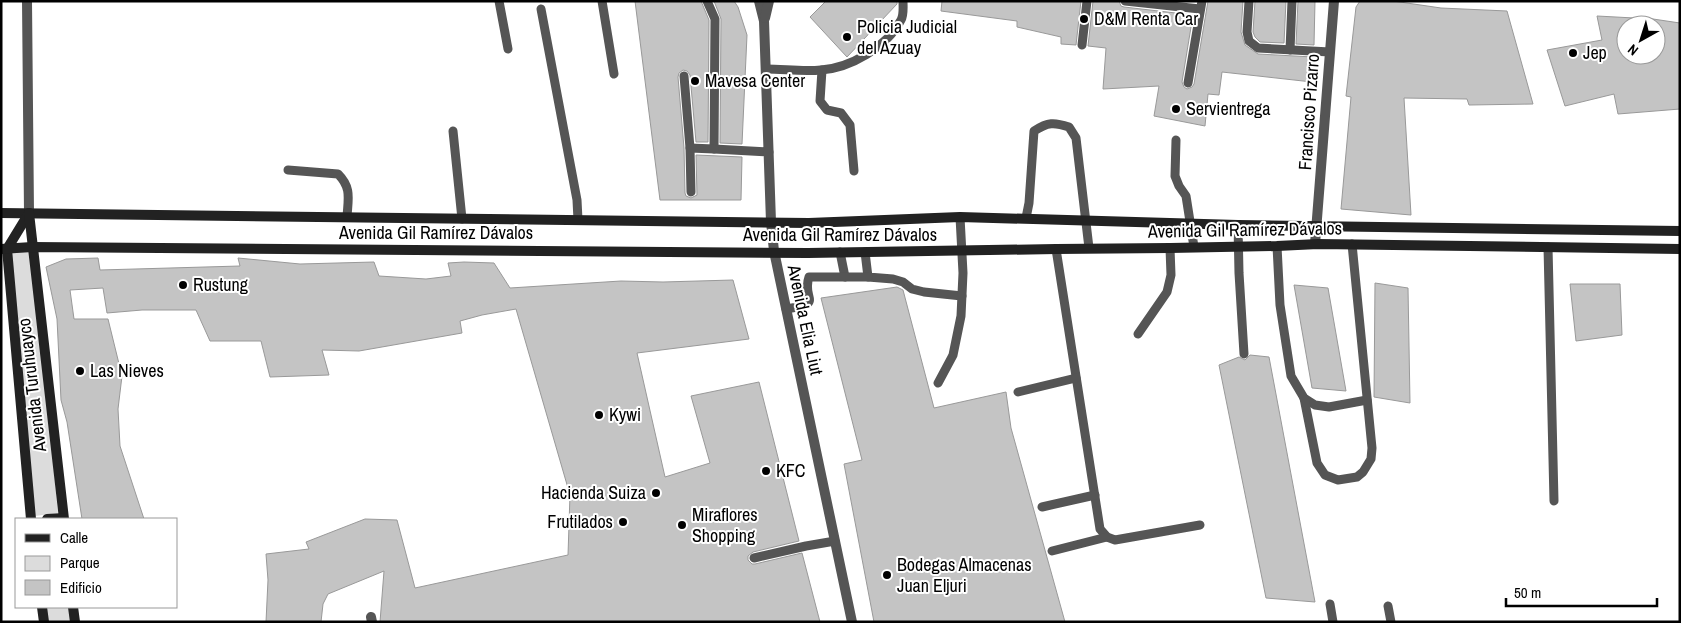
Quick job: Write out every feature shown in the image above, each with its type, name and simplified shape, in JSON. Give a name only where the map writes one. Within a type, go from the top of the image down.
[{"type":"main road","name":"Avenida Gil Ramírez Dávalos","points":[[1,213],[809,223],[960,217],[1191,222],[1238,225],[1680,231]]},
{"type":"main road","name":"Avenida Turuhuayco","points":[[29,213],[63,518]]},
{"type":"main road","points":[[29,213],[4,249],[31,518]]},
{"type":"main road","name":"Avenida Gil Ramírez Dávalos","points":[[4,249],[32,247],[865,252],[1056,248],[1194,248],[1316,244],[1680,249]]},
{"type":"main road","points":[[42,608],[44,622]]},
{"type":"main road","points":[[73,608],[75,622]]},
{"type":"street","points":[[27,1],[29,213]]},
{"type":"street","name":"Avenida Elia Liut","points":[[759,1],[764,21],[771,222],[774,251],[852,622]]},
{"type":"street","name":"Avenida Elia Liut","points":[[764,21],[768,1]]},
{"type":"street","name":"Francisco Pizarro","points":[[1316,244],[1334,1]]},
{"type":"lane","points":[[499,1],[508,49]]},
{"type":"lane","points":[[602,1],[614,74]]},
{"type":"lane","points":[[707,1],[715,19],[714,149]]},
{"type":"lane","points":[[766,69],[822,70],[849,64],[869,54],[892,33],[902,18],[903,1]]},
{"type":"lane","points":[[1082,45],[1086,1]]},
{"type":"lane","points":[[1125,1],[1201,5],[1188,83]]},
{"type":"lane","points":[[1249,1],[1247,32],[1249,41],[1258,48],[1330,52]]},
{"type":"lane","points":[[1290,50],[1292,1]]},
{"type":"lane","points":[[542,9],[577,200],[578,220]]},
{"type":"lane","points":[[822,70],[820,101],[827,110],[841,113],[850,125],[854,170]]},
{"type":"lane","points":[[684,76],[690,148],[691,192]]},
{"type":"lane","points":[[1026,218],[1029,203],[1034,131],[1046,124],[1069,127],[1076,138],[1089,248]]},
{"type":"lane","points":[[453,131],[462,219]]},
{"type":"lane","points":[[1176,140],[1175,176],[1186,196],[1194,248]]},
{"type":"lane","points":[[690,148],[769,152]]},
{"type":"lane","points":[[288,170],[338,174],[345,181],[348,190],[346,217]]},
{"type":"lane","points":[[938,383],[953,355],[961,316],[962,250],[960,217]]},
{"type":"lane","points":[[1238,225],[1244,354]]},
{"type":"lane","points":[[1277,246],[1280,305],[1291,376],[1304,398],[1317,463],[1325,474],[1338,480],[1357,478],[1364,472],[1371,459],[1372,448],[1352,244]]},
{"type":"lane","points":[[1548,247],[1554,501]]},
{"type":"lane","points":[[1056,248],[1100,529],[1106,537]]},
{"type":"lane","points":[[1138,334],[1167,292],[1171,275],[1170,248]]},
{"type":"lane","points":[[840,252],[845,277]]},
{"type":"lane","points":[[865,252],[868,277]]},
{"type":"lane","points":[[786,309],[806,306],[810,303],[811,299],[807,283],[809,277],[893,279],[903,282],[912,289],[924,292],[962,296]]},
{"type":"lane","points":[[1018,392],[1076,378]]},
{"type":"lane","points":[[1304,398],[1315,405],[1329,407],[1368,400]]},
{"type":"lane","points":[[1042,507],[1095,495]]},
{"type":"lane","points":[[1052,551],[1106,537],[1115,540],[1200,526]]},
{"type":"lane","points":[[754,558],[835,541]]},
{"type":"lane","points":[[1330,604],[1333,622]]},
{"type":"lane","points":[[1388,606],[1391,622]]},
{"type":"green space","points":[[6,240],[32,247],[58,513],[35,516]]},
{"type":"green space","points":[[45,608],[70,608],[72,622],[47,622]]},
{"type":"building","name":"Mavesa Center","points":[[635,1],[701,1],[709,20],[708,142],[696,142],[690,75],[687,71],[683,70],[679,73],[678,77],[684,148],[685,193],[686,196],[691,198],[697,195],[696,155],[742,157],[741,200],[660,200]]},
{"type":"building","points":[[714,1],[734,1],[738,7],[747,35],[742,144],[720,143],[721,19]]},
{"type":"building","name":"Policia Judicial del Azuay","points":[[826,1],[897,1],[897,4],[847,57],[810,17]]},
{"type":"building","points":[[942,1],[1081,1],[1076,45],[1061,44],[1061,37],[1017,27],[1017,21],[941,11]]},
{"type":"building","points":[[1093,1],[1119,1],[1121,6],[1124,7],[1193,15],[1182,82],[1187,89],[1194,84],[1208,1],[1243,1],[1241,32],[1245,45],[1258,54],[1313,57],[1312,82],[1222,72],[1219,95],[1208,94],[1205,126],[1154,116],[1159,86],[1103,89],[1106,48],[1088,46]]},
{"type":"building","points":[[1255,1],[1286,1],[1284,43],[1260,42],[1255,37],[1253,32]]},
{"type":"building","points":[[1298,1],[1315,1],[1314,45],[1296,44]]},
{"type":"building","points":[[1360,1],[1393,1],[1441,8],[1507,11],[1533,104],[1469,105],[1467,99],[1404,98],[1411,215],[1341,209],[1351,97],[1346,96],[1356,7]]},
{"type":"building","points":[[1597,16],[1616,17],[1616,65],[1666,65],[1666,21],[1680,23],[1680,109],[1618,114],[1614,94],[1565,106],[1547,50],[1602,40]]},
{"type":"building","points":[[98,258],[100,270],[240,266],[238,258],[300,264],[374,262],[379,276],[426,279],[451,276],[448,263],[494,263],[510,288],[621,281],[733,280],[749,339],[637,353],[665,477],[710,463],[691,396],[759,382],[799,541],[753,552],[748,556],[748,560],[755,564],[802,553],[820,622],[380,622],[384,571],[328,594],[323,604],[321,622],[266,622],[268,580],[266,554],[309,549],[306,542],[365,519],[397,520],[415,588],[568,555],[570,495],[516,309],[460,321],[462,333],[359,351],[322,350],[329,375],[270,377],[261,341],[210,341],[196,310],[142,310],[107,313],[103,288],[70,290],[74,319],[108,319],[122,376],[118,409],[120,446],[144,518],[82,518],[67,422],[61,400],[57,319],[46,267],[66,259]]},
{"type":"building","points":[[1375,283],[1408,288],[1410,403],[1374,397]]},
{"type":"building","points":[[1570,284],[1620,284],[1622,335],[1576,341]]},
{"type":"building","points":[[1294,285],[1328,288],[1346,391],[1312,388]]},
{"type":"building","points":[[897,287],[903,290],[934,408],[1006,392],[1011,428],[1065,622],[874,622],[844,464],[862,460],[821,298]]},
{"type":"building","points":[[1250,355],[1269,357],[1315,602],[1266,598],[1219,365],[1239,357],[1245,360]]},
{"type":"place","name":"D&M Renta Car","points":[[1084,19]]},
{"type":"place","name":"Policia Judicial del Azuay","points":[[847,37]]},
{"type":"place","name":"Jep","points":[[1573,53]]},
{"type":"place","name":"Mavesa Center","points":[[695,81]]},
{"type":"place","name":"Servientrega","points":[[1176,109]]},
{"type":"place","name":"Rustung","points":[[183,285]]},
{"type":"place","name":"Las Nieves","points":[[80,371]]},
{"type":"place","name":"Kywi","points":[[599,415]]},
{"type":"place","name":"KFC","points":[[766,471]]},
{"type":"place","name":"Hacienda Suiza","points":[[656,493]]},
{"type":"place","name":"Frutilados","points":[[623,522]]},
{"type":"place","name":"Miraflores Shopping","points":[[682,525]]},
{"type":"place","name":"Bodegas Almacenas Juan Eljuri","points":[[887,575]]}]
